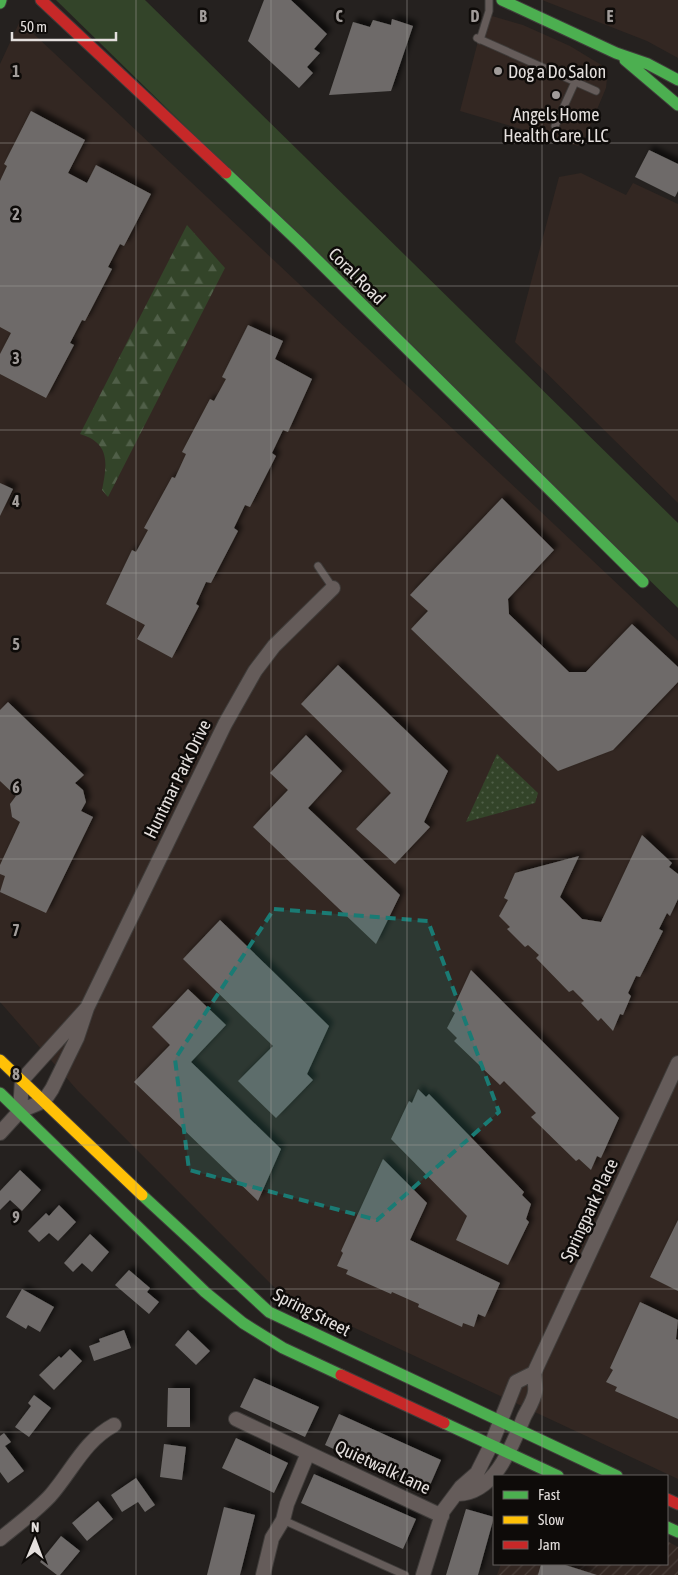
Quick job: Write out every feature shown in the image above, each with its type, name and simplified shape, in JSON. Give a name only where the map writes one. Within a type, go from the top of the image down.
[{"type":"main road","name":"Coral Road","points":[[41,0],[299,242],[643,582]]},
{"type":"main road","points":[[502,0],[616,53],[648,64],[678,80]]},
{"type":"main road","points":[[616,53],[652,85],[678,104]]},
{"type":"main road","name":"Spring Street","points":[[0,1060],[220,1270],[269,1312],[615,1475]]},
{"type":"main road","points":[[0,1093],[198,1285],[243,1324],[283,1348],[556,1475]]},
{"type":"street","name":"Huntmar Park Drive","points":[[44,1101],[52,1089],[77,1038],[86,1008],[225,724],[255,671],[274,646],[333,588]]},
{"type":"street","name":"Huntmar Park Drive","points":[[22,1080],[86,1008]]},
{"type":"street","name":"Springpark Place","points":[[458,1494],[466,1494],[481,1486],[494,1474],[508,1453],[535,1392],[534,1373],[678,1063]]},
{"type":"street","points":[[20,1111],[22,1080]]},
{"type":"street","points":[[0,1133],[20,1111],[44,1101]]},
{"type":"street","points":[[423,1575],[442,1516],[449,1502],[458,1494],[461,1487],[477,1473],[491,1445],[516,1382],[534,1373]]},
{"type":"street","name":"Quietwalk Lane","points":[[236,1419],[442,1516]]},
{"type":"street","points":[[1,1537],[49,1497],[89,1442],[114,1425]]},
{"type":"street","name":"Quietwalk Lane","points":[[262,1575],[272,1538],[283,1520],[287,1504],[308,1453]]},
{"type":"lane","points":[[489,0],[489,11],[479,39],[596,91]]},
{"type":"lane","points":[[555,126],[575,82]]},
{"type":"lane","points":[[318,566],[333,588]]},
{"type":"lane","points":[[283,1520],[405,1575]]},
{"type":"highlighted area","points":[[274,909],[428,921],[499,1112],[377,1220],[189,1170],[175,1059]]},
{"type":"shaded area","points":[[542,0],[678,0],[678,58],[647,41]]},
{"type":"shaded area","points":[[485,14],[523,25],[570,46],[608,69],[606,88],[585,138],[578,146],[460,111]]},
{"type":"shaded area","points":[[20,21],[678,641],[678,1479],[280,1293],[78,1091],[0,1002],[0,64]]},
{"type":"shaded area","points":[[581,173],[626,195],[633,183],[678,204],[678,503],[515,342],[559,177]]},
{"type":"shaded area","points":[[668,1542],[678,1547],[678,1575],[497,1575],[501,1565],[668,1565]]},
{"type":"green space","points":[[56,0],[145,0],[678,523],[678,608]]},
{"type":"green space","points":[[187,225],[225,268],[108,497],[102,490],[105,464],[102,449],[90,438],[80,434]]},
{"type":"green space","points":[[497,754],[538,793],[535,803],[466,822]]},
{"type":"building","points":[[264,0],[291,0],[327,34],[314,49],[320,53],[307,67],[313,73],[299,88],[248,41]]},
{"type":"building","points":[[392,19],[413,26],[391,91],[329,95],[353,22],[370,27],[373,20],[391,25]]},
{"type":"building","points":[[31,111],[85,140],[68,173],[87,183],[96,165],[151,194],[124,246],[120,244],[108,267],[112,269],[85,321],[82,320],[70,343],[74,345],[46,398],[0,374],[0,354],[11,333],[0,327],[0,181],[7,166],[4,164]]},
{"type":"building","points":[[649,150],[678,164],[678,191],[675,197],[635,177]]},
{"type":"building","points":[[248,325],[283,341],[275,359],[312,379],[288,432],[283,430],[272,453],[276,456],[250,507],[245,505],[234,528],[238,531],[211,583],[206,582],[196,604],[199,606],[172,658],[137,639],[145,625],[106,604],[132,550],[136,552],[148,530],[144,528],[172,477],[175,478],[186,454],[182,452],[210,399],[214,401],[226,379],[222,377]]},
{"type":"building","points":[[0,483],[13,489],[0,516]]},
{"type":"building","points":[[502,498],[554,550],[508,599],[509,614],[569,672],[586,672],[632,624],[678,667],[678,682],[613,750],[558,771],[411,629],[428,611],[410,595]]},
{"type":"building","points":[[338,665],[448,771],[424,822],[430,827],[395,864],[356,829],[391,793],[301,704]]},
{"type":"building","points":[[8,702],[84,775],[75,783],[83,790],[86,802],[81,811],[93,817],[46,913],[0,892],[5,876],[0,874],[0,865],[20,822],[12,817],[10,804],[16,796],[0,781],[0,710]]},
{"type":"building","points":[[306,735],[342,771],[308,808],[400,895],[376,944],[253,827],[288,790],[270,773]]},
{"type":"building","points":[[642,835],[672,863],[669,867],[678,874],[678,899],[670,916],[667,913],[659,929],[663,931],[640,977],[636,976],[628,993],[631,996],[623,1015],[620,1014],[613,1031],[601,1018],[598,1021],[581,1003],[584,1001],[573,990],[569,992],[536,958],[539,955],[528,945],[525,947],[507,929],[510,927],[499,916],[508,900],[504,898],[515,873],[579,856],[560,897],[582,919],[601,922]]},
{"type":"building","points":[[220,920],[329,1026],[307,1074],[313,1080],[276,1118],[238,1081],[273,1046],[183,959]]},
{"type":"building","points":[[471,970],[619,1118],[601,1158],[597,1156],[591,1170],[579,1159],[576,1161],[531,1117],[536,1113],[504,1081],[500,1085],[454,1041],[457,1038],[447,1028],[455,1013],[452,1011]]},
{"type":"building","points":[[188,989],[226,1025],[191,1062],[281,1149],[258,1201],[134,1082],[170,1045],[152,1027]]},
{"type":"building","points":[[418,1089],[426,1097],[429,1094],[524,1192],[522,1195],[531,1204],[526,1219],[529,1222],[508,1265],[456,1240],[467,1216],[391,1139],[409,1101],[412,1103]]},
{"type":"building","points":[[383,1159],[427,1203],[410,1240],[500,1283],[485,1317],[478,1314],[474,1327],[463,1323],[462,1327],[418,1307],[419,1304],[346,1274],[348,1270],[337,1266],[343,1253],[341,1251]]},
{"type":"building","points":[[20,1170],[41,1190],[22,1211],[10,1200],[0,1210],[0,1191]]},
{"type":"building","points":[[59,1205],[76,1222],[58,1241],[49,1233],[39,1242],[28,1231],[46,1213],[49,1216]]},
{"type":"building","points":[[678,1220],[678,1291],[650,1277]]},
{"type":"building","points":[[90,1234],[109,1252],[92,1272],[82,1263],[73,1272],[64,1263]]},
{"type":"building","points":[[129,1270],[150,1288],[147,1292],[159,1302],[149,1314],[115,1285]]},
{"type":"building","points":[[22,1289],[54,1307],[40,1332],[28,1325],[26,1329],[6,1317]]},
{"type":"building","points":[[640,1302],[678,1320],[676,1339],[678,1340],[678,1419],[615,1391],[617,1387],[606,1382],[613,1370],[610,1368]]},
{"type":"building","points":[[124,1330],[131,1348],[94,1361],[89,1346],[100,1342],[99,1339]]},
{"type":"building","points":[[188,1330],[210,1351],[196,1365],[175,1345]]},
{"type":"building","points":[[70,1349],[82,1361],[54,1390],[39,1375],[59,1356],[61,1358]]},
{"type":"building","points":[[254,1378],[319,1407],[305,1437],[240,1407]]},
{"type":"building","points":[[168,1388],[190,1388],[190,1427],[167,1427]]},
{"type":"building","points":[[34,1395],[51,1408],[29,1437],[15,1427],[31,1406],[28,1403]]},
{"type":"building","points":[[339,1414],[441,1460],[427,1492],[325,1445]]},
{"type":"building","points":[[4,1433],[11,1442],[5,1446],[24,1471],[8,1483],[0,1472],[0,1436]]},
{"type":"building","points":[[236,1438],[288,1463],[274,1493],[222,1468]]},
{"type":"building","points":[[164,1444],[186,1447],[182,1480],[160,1477]]},
{"type":"building","points":[[314,1474],[416,1519],[403,1549],[301,1503]]},
{"type":"building","points":[[136,1478],[155,1505],[145,1512],[138,1502],[122,1512],[111,1495]]},
{"type":"building","points":[[98,1501],[113,1519],[87,1541],[72,1523]]},
{"type":"building","points":[[224,1507],[255,1515],[240,1575],[207,1575]]},
{"type":"building","points":[[466,1509],[493,1517],[478,1575],[446,1575]]},
{"type":"building","points":[[61,1536],[80,1551],[60,1575],[57,1575],[40,1562]]},
{"type":"building","points":[[541,1565],[565,1565],[597,1575],[538,1575]]},
{"type":"traffic: fast","points":[[502,0],[616,53],[648,64],[678,80]]},
{"type":"traffic: fast","points":[[625,60],[678,105]]},
{"type":"traffic: fast","points":[[226,173],[299,242],[643,582]]},
{"type":"traffic: fast","points":[[0,1093],[205,1292],[243,1323],[283,1348],[341,1375]]},
{"type":"traffic: fast","points":[[142,1195],[269,1312],[615,1475]]},
{"type":"traffic: fast","points":[[444,1423],[556,1475]]},
{"type":"traffic: fast","points":[[668,1527],[678,1532]]},
{"type":"traffic: slow","points":[[0,1060],[142,1195]]},
{"type":"traffic: jam","points":[[41,0],[226,173]]},
{"type":"traffic: jam","points":[[341,1375],[444,1423]]},
{"type":"traffic: jam","points":[[668,1499],[678,1504]]},
{"type":"place","name":"Dog a Do Salon","points":[[498,71]]},
{"type":"place","name":"Angels Home Health Care, LLC","points":[[556,95]]}]
